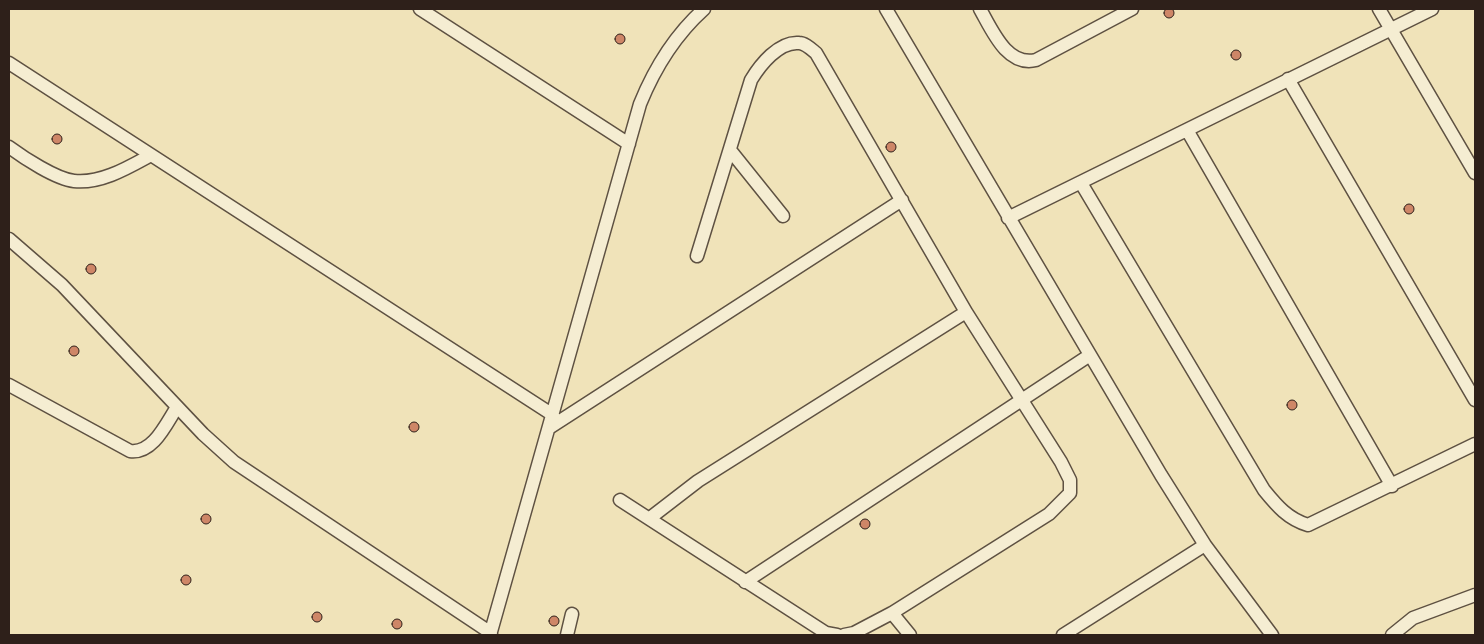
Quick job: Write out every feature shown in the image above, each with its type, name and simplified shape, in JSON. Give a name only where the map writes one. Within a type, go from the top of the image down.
[{"type":"street","points":[[420,9],[629,144]]},
{"type":"street","points":[[9,239],[62,285],[177,407],[234,462],[491,634],[640,104],[653,73],[668,48],[704,9]]},
{"type":"street","points":[[886,9],[1008,218],[1205,545],[1272,635]]},
{"type":"street","points":[[980,9],[1008,51],[1016,59],[1025,63],[1036,60],[1124,10]]},
{"type":"street","points":[[1379,9],[1475,174]]},
{"type":"street","points":[[1008,218],[1432,9]]},
{"type":"street","points":[[697,256],[750,80],[760,65],[775,52],[789,44],[801,42],[816,52],[966,312],[1061,462],[1070,480],[1070,493],[1049,514],[892,613],[854,633],[844,635]]},
{"type":"street","points":[[9,63],[553,415]]},
{"type":"street","points":[[1288,79],[1475,400]]},
{"type":"street","points":[[1188,130],[1392,486]]},
{"type":"street","points":[[9,147],[64,180],[76,182],[122,172],[151,155]]},
{"type":"street","points":[[730,150],[783,216]]},
{"type":"street","points":[[1081,183],[1264,490],[1281,510],[1295,521],[1308,525],[1392,486],[1475,444]]},
{"type":"street","points":[[549,428],[902,200]]},
{"type":"street","points":[[650,518],[698,480],[966,312]]},
{"type":"street","points":[[745,582],[1022,402],[1090,355]]},
{"type":"street","points":[[9,386],[130,452],[138,452],[151,445],[177,407]]},
{"type":"street","points":[[620,500],[826,633],[837,635]]},
{"type":"street","points":[[1063,635],[1205,545]]},
{"type":"street","points":[[1392,635],[1413,618],[1475,595]]},
{"type":"street","points":[[892,613],[910,635]]},
{"type":"street","points":[[566,635],[572,614]]},
{"type":"building","points":[[1167,8],[1171,8],[1174,13],[1173,17],[1167,18],[1164,15],[1164,11]]},
{"type":"building","points":[[618,34],[622,34],[625,39],[624,43],[618,44],[615,41],[615,37]]},
{"type":"building","points":[[1234,50],[1238,50],[1241,55],[1240,59],[1234,60],[1231,57],[1231,53]]},
{"type":"building","points":[[55,134],[59,134],[62,139],[61,143],[55,144],[52,141],[52,137]]},
{"type":"building","points":[[889,142],[893,142],[896,147],[895,151],[889,152],[886,149],[886,145]]},
{"type":"building","points":[[1407,204],[1411,204],[1414,209],[1413,213],[1407,214],[1404,211],[1404,207]]},
{"type":"building","points":[[89,264],[93,264],[96,269],[95,273],[89,274],[86,271],[86,267]]},
{"type":"building","points":[[72,346],[76,346],[79,351],[78,355],[72,356],[69,353],[69,349]]},
{"type":"building","points":[[1290,400],[1294,400],[1297,405],[1296,409],[1290,410],[1287,407],[1287,403]]},
{"type":"building","points":[[412,422],[416,422],[419,427],[418,431],[412,432],[409,429],[409,425]]},
{"type":"building","points":[[204,514],[208,514],[211,519],[210,523],[204,524],[201,521],[201,517]]},
{"type":"building","points":[[863,519],[867,519],[870,524],[869,528],[863,529],[860,526],[860,522]]},
{"type":"building","points":[[184,575],[188,575],[191,580],[190,584],[184,585],[181,582],[181,578]]},
{"type":"building","points":[[315,612],[319,612],[322,617],[321,621],[315,622],[312,619],[312,615]]},
{"type":"building","points":[[552,616],[556,616],[559,621],[558,625],[552,626],[549,623],[549,619]]},
{"type":"building","points":[[395,619],[399,619],[402,624],[401,628],[395,629],[392,626],[392,622]]}]
